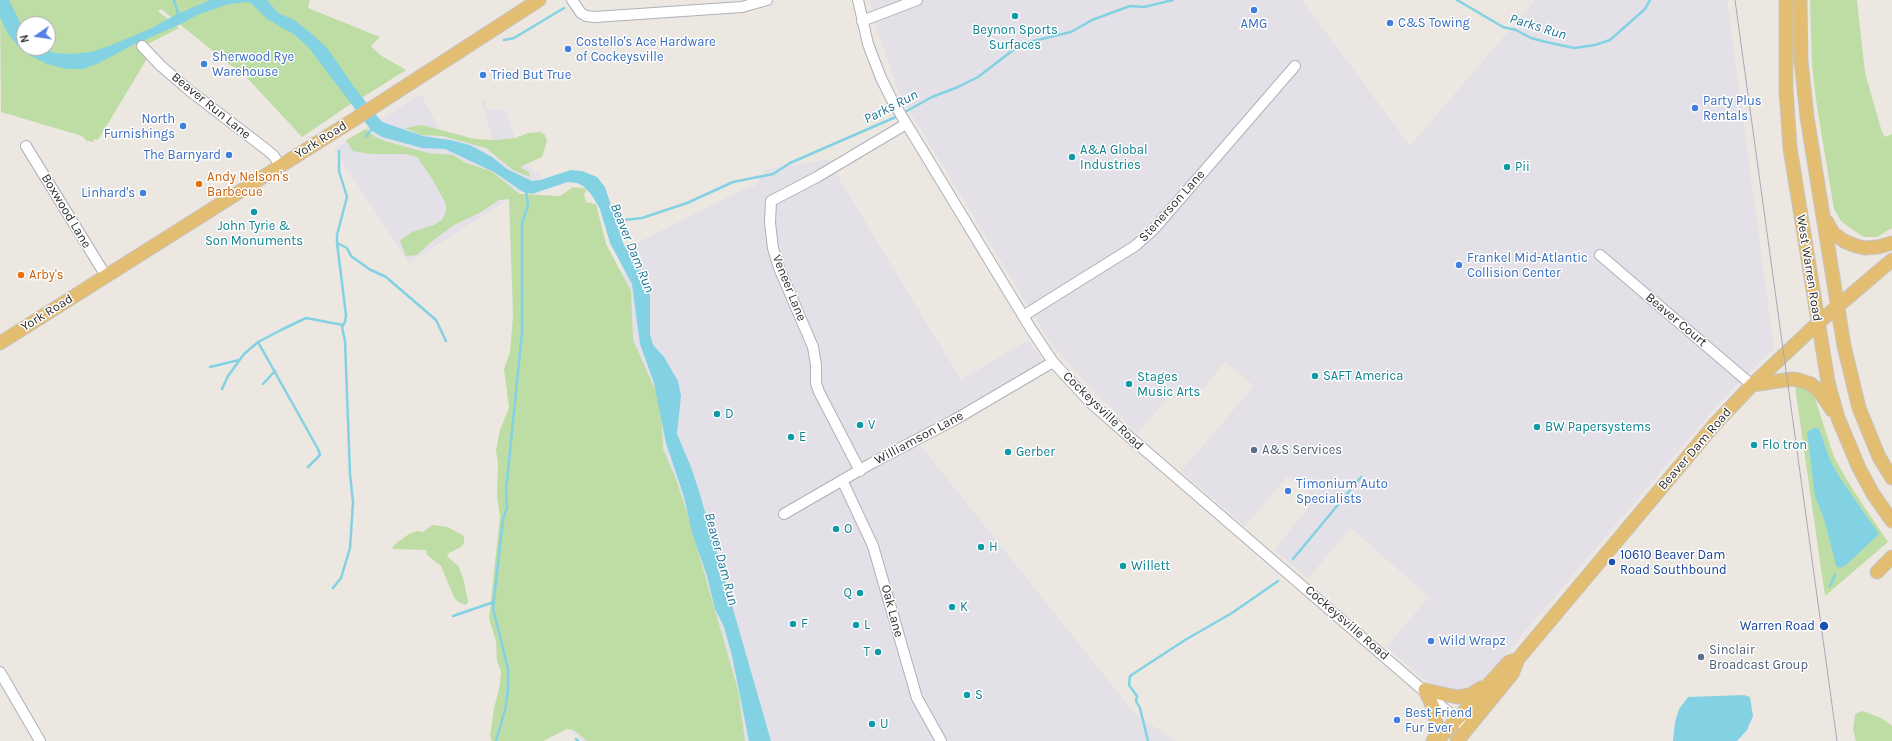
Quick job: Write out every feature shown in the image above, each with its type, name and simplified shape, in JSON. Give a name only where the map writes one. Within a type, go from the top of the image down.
[{"type":"main road","name":"York Road","points":[[0,343],[358,117],[539,0]]},
{"type":"main road","name":"West Warren Road","points":[[1786,0],[1786,90],[1790,148],[1828,382],[1838,418],[1859,468],[1890,518],[1892,529]]},
{"type":"main road","name":"West Warren Road","points":[[1800,0],[1804,89],[1822,211],[1849,368],[1859,408],[1880,457],[1892,478]]},
{"type":"main road","points":[[1822,211],[1833,233],[1844,241],[1865,248],[1878,247],[1892,243]]},
{"type":"main road","name":"Beaver Dam Road","points":[[1457,741],[1512,674],[1518,659],[1701,441],[1752,385],[1838,305],[1892,260]]},
{"type":"main road","points":[[1752,385],[1792,379],[1810,384],[1819,391],[1838,418]]},
{"type":"main road","points":[[1877,572],[1892,557]]},
{"type":"main road","name":"Beaver Dam Road","points":[[1437,741],[1509,662],[1518,659]]},
{"type":"main road","points":[[1425,690],[1451,697],[1470,695],[1492,680]]},
{"type":"main road","points":[[1425,690],[1433,708],[1436,722],[1436,737],[1433,741]]},
{"type":"street","points":[[572,0],[581,13],[586,16],[595,16],[742,7],[767,0]]},
{"type":"street","name":"Cockeysville Road","points":[[858,0],[862,21],[876,67],[902,117],[1023,316],[1053,362],[1091,403],[1124,433],[1425,690],[1467,728]]},
{"type":"street","points":[[862,21],[917,0]]},
{"type":"street","name":"Beaver Run Lane","points":[[142,46],[152,57],[190,90],[274,156],[280,166]]},
{"type":"street","name":"Stenerson Lane","points":[[1023,316],[1135,246],[1154,230],[1295,66]]},
{"type":"street","name":"Veneer Lane","points":[[860,471],[818,392],[813,348],[779,268],[773,248],[770,223],[771,201],[817,177],[902,117]]},
{"type":"street","name":"Boxwood Lane","points":[[26,146],[106,276]]},
{"type":"street","name":"Beaver Court","points":[[1600,255],[1752,385]]},
{"type":"street","name":"Williamson Lane","points":[[784,514],[956,419],[1053,362]]},
{"type":"street","name":"Oak Lane","points":[[843,482],[874,546],[917,698],[941,741]]},
{"type":"street","points":[[0,672],[40,741]]},
{"type":"shaded area","points":[[870,0],[1302,0],[1410,146],[1535,0],[1727,0],[1774,348],[1720,402],[1485,680],[1472,689],[1457,693],[1431,685],[1386,647],[1429,597],[1351,528],[1308,578],[1274,550],[1316,498],[1288,476],[1245,526],[1181,471],[1254,386],[1225,362],[1194,399],[1179,386],[1137,433],[1091,388],[1052,345],[901,97],[873,19]]},
{"type":"shaded area","points":[[421,94],[444,138],[495,145],[481,101],[484,100],[487,109],[506,111],[524,163],[543,177],[409,263],[334,149]]},
{"type":"shaded area","points":[[828,160],[961,380],[1028,340],[1048,369],[918,442],[1135,714],[1176,741],[582,741],[569,728],[627,248],[752,185],[753,188],[767,169]]},
{"type":"green space","points":[[0,0],[310,0],[308,8],[380,37],[371,46],[380,55],[406,70],[360,99],[347,97],[352,103],[302,137],[250,81],[161,9],[158,11],[179,28],[144,46],[148,57],[98,140],[94,139],[94,142],[87,141],[82,136],[1,112]]},
{"type":"green space","points":[[1810,0],[1857,0],[1865,73],[1882,132],[1885,137],[1892,134],[1892,228],[1877,237],[1864,237],[1853,230],[1841,221],[1834,209],[1817,107],[1812,66]]},
{"type":"green space","points":[[422,125],[475,139],[497,140],[515,138],[528,133],[540,132],[545,135],[547,141],[542,157],[522,166],[521,168],[529,172],[530,177],[513,170],[486,148],[442,136],[421,135],[405,128]]},
{"type":"green space","points":[[366,129],[375,137],[385,141],[428,153],[453,155],[466,163],[491,171],[520,194],[560,196],[573,187],[583,188],[586,190],[584,195],[586,202],[596,204],[606,244],[631,291],[633,340],[653,385],[661,396],[663,449],[676,479],[687,513],[738,690],[745,741],[587,741],[574,730],[567,729],[543,741],[492,741],[490,735],[501,672],[497,661],[496,641],[489,619],[500,516],[497,495],[498,464],[496,450],[500,430],[509,408],[504,369],[510,352],[513,316],[509,199],[499,200],[481,212],[454,225],[431,242],[417,255],[406,256],[400,241],[412,232],[434,225],[442,220],[446,212],[446,204],[431,177],[417,157],[406,154],[371,154],[353,151],[346,140]]},
{"type":"green space","points":[[1803,386],[1814,395],[1834,457],[1853,490],[1888,542],[1825,596],[1795,387]]},
{"type":"green space","points":[[432,525],[448,527],[464,536],[464,543],[461,547],[447,554],[448,557],[459,567],[464,581],[468,602],[466,605],[458,602],[454,597],[441,566],[427,555],[426,550],[392,549],[395,544],[409,534],[417,531],[423,532]]},
{"type":"green space","points":[[1863,711],[1883,719],[1892,726],[1892,741],[1856,741],[1853,730],[1855,714]]},
{"type":"water","name":"Beaver Dam Run","points":[[0,0],[9,0],[17,16],[16,44],[7,32],[0,17]]},
{"type":"water","name":"Beaver Dam Run","points":[[210,0],[267,0],[278,13],[294,20],[328,49],[354,87],[382,122],[423,136],[470,145],[492,157],[507,169],[532,181],[540,180],[571,170],[582,171],[597,177],[605,187],[623,243],[645,281],[650,295],[650,334],[653,345],[664,357],[678,381],[681,396],[677,434],[699,491],[771,741],[749,741],[732,656],[724,627],[715,609],[707,576],[692,533],[684,497],[666,443],[654,383],[640,344],[632,284],[610,243],[600,209],[591,194],[583,186],[577,183],[568,182],[532,194],[523,192],[494,172],[445,149],[422,148],[382,137],[371,130],[309,48],[295,35],[267,19],[252,4],[247,2],[229,4],[197,15],[181,24],[133,45],[99,63],[83,69],[66,69],[47,64],[31,56],[56,56],[56,53],[71,54],[91,52],[150,29],[175,15]]},
{"type":"water","points":[[1814,428],[1819,429],[1830,460],[1840,478],[1879,534],[1846,565],[1840,568],[1836,566],[1824,519],[1815,496],[1807,432]]},
{"type":"water","points":[[1744,695],[1750,697],[1753,716],[1747,730],[1737,741],[1673,741],[1675,722],[1679,709],[1688,697]]},
{"type":"waterway","points":[[174,0],[179,17]]},
{"type":"waterway","name":"Parks Run","points":[[903,113],[932,97],[978,77],[1021,44],[1071,32],[1092,20],[1130,6],[1144,7],[1173,0]]},
{"type":"waterway","name":"Parks Run","points":[[1457,0],[1503,27],[1516,30],[1531,38],[1574,48],[1595,45],[1610,40],[1645,9],[1650,0]]},
{"type":"waterway","points":[[504,40],[514,38],[564,8]]},
{"type":"waterway","name":"Parks Run","points":[[615,221],[642,218],[687,203],[733,182],[773,174],[790,163],[898,116]]},
{"type":"waterway","points":[[366,136],[372,129]]},
{"type":"waterway","points":[[333,588],[341,578],[350,548],[353,502],[350,474],[345,341],[342,327],[345,322],[346,315],[337,243],[337,235],[347,197],[339,171],[339,151]]},
{"type":"waterway","points":[[496,741],[506,706],[508,669],[493,608],[503,519],[507,508],[506,490],[522,333],[522,223],[528,205],[526,190]]},
{"type":"waterway","points":[[337,243],[347,248],[351,256],[369,269],[386,277],[436,320],[446,341]]},
{"type":"waterway","points":[[222,389],[228,376],[244,354],[258,342],[306,318],[343,325]]},
{"type":"waterway","points":[[258,342],[318,449],[320,455],[308,467]]},
{"type":"waterway","points":[[210,367],[239,360]]},
{"type":"waterway","points":[[263,384],[275,371]]},
{"type":"waterway","points":[[1293,559],[1361,477]]},
{"type":"waterway","points":[[1830,586],[1835,575]]},
{"type":"waterway","points":[[1148,741],[1140,708],[1136,701],[1137,696],[1129,685],[1130,676],[1185,640],[1232,613],[1278,581]]},
{"type":"waterway","points":[[453,616],[494,602]]},
{"type":"tram line","points":[[1735,0],[1837,741]]},
{"type":"place","name":"AMG","points":[[1254,10]]},
{"type":"place","name":"Beynon Sports Surfaces","points":[[1015,16]]},
{"type":"place","name":"C&S Towing","points":[[1390,23]]},
{"type":"place","name":"Costello's Ace Hardware of Cockeysville","points":[[568,49]]},
{"type":"place","name":"Sherwood Rye Warehouse","points":[[204,64]]},
{"type":"place","name":"Tried But True","points":[[483,75]]},
{"type":"place","name":"Party Plus Rentals","points":[[1695,108]]},
{"type":"place","name":"North Furnishings","points":[[183,126]]},
{"type":"place","name":"The Barnyard","points":[[229,155]]},
{"type":"place","name":"A&A Global Industries","points":[[1072,157]]},
{"type":"place","name":"Pii","points":[[1507,167]]},
{"type":"place","name":"Andy Nelson's Barbecue","points":[[199,184]]},
{"type":"place","name":"Linhard's","points":[[143,193]]},
{"type":"place","name":"John Tyrie & Son Monuments","points":[[254,212]]},
{"type":"place","name":"Frankel Mid-Atlantic Collision Center","points":[[1459,265]]},
{"type":"place","name":"Arby's","points":[[21,275]]},
{"type":"place","name":"SAFT America","points":[[1315,376]]},
{"type":"place","name":"Stages Music Arts","points":[[1129,384]]},
{"type":"place","name":"D","points":[[717,414]]},
{"type":"place","name":"V","points":[[860,425]]},
{"type":"place","name":"BW Papersystems","points":[[1537,427]]},
{"type":"place","name":"E","points":[[791,437]]},
{"type":"place","name":"Flo tron","points":[[1754,445]]},
{"type":"place","name":"A&S Services","points":[[1254,450]]},
{"type":"place","name":"Gerber","points":[[1008,452]]},
{"type":"place","name":"Timonium Auto Specialists","points":[[1288,491]]},
{"type":"place","name":"O","points":[[836,529]]},
{"type":"place","name":"H","points":[[981,547]]},
{"type":"place","name":"10610 Beaver Dam Road Southbound","points":[[1612,562]]},
{"type":"place","name":"Willett","points":[[1123,566]]},
{"type":"place","name":"Q","points":[[860,593]]},
{"type":"place","name":"K","points":[[952,607]]},
{"type":"place","name":"F","points":[[793,624]]},
{"type":"place","name":"L","points":[[856,625]]},
{"type":"place","name":"Warren Road","points":[[1824,626]]},
{"type":"place","name":"Wild Wrapz","points":[[1431,641]]},
{"type":"place","name":"T","points":[[878,652]]},
{"type":"place","name":"Sinclair Broadcast Group","points":[[1701,657]]},
{"type":"place","name":"S","points":[[967,695]]},
{"type":"place","name":"Best Friend Fur Ever","points":[[1397,720]]},
{"type":"place","name":"U","points":[[872,724]]}]
